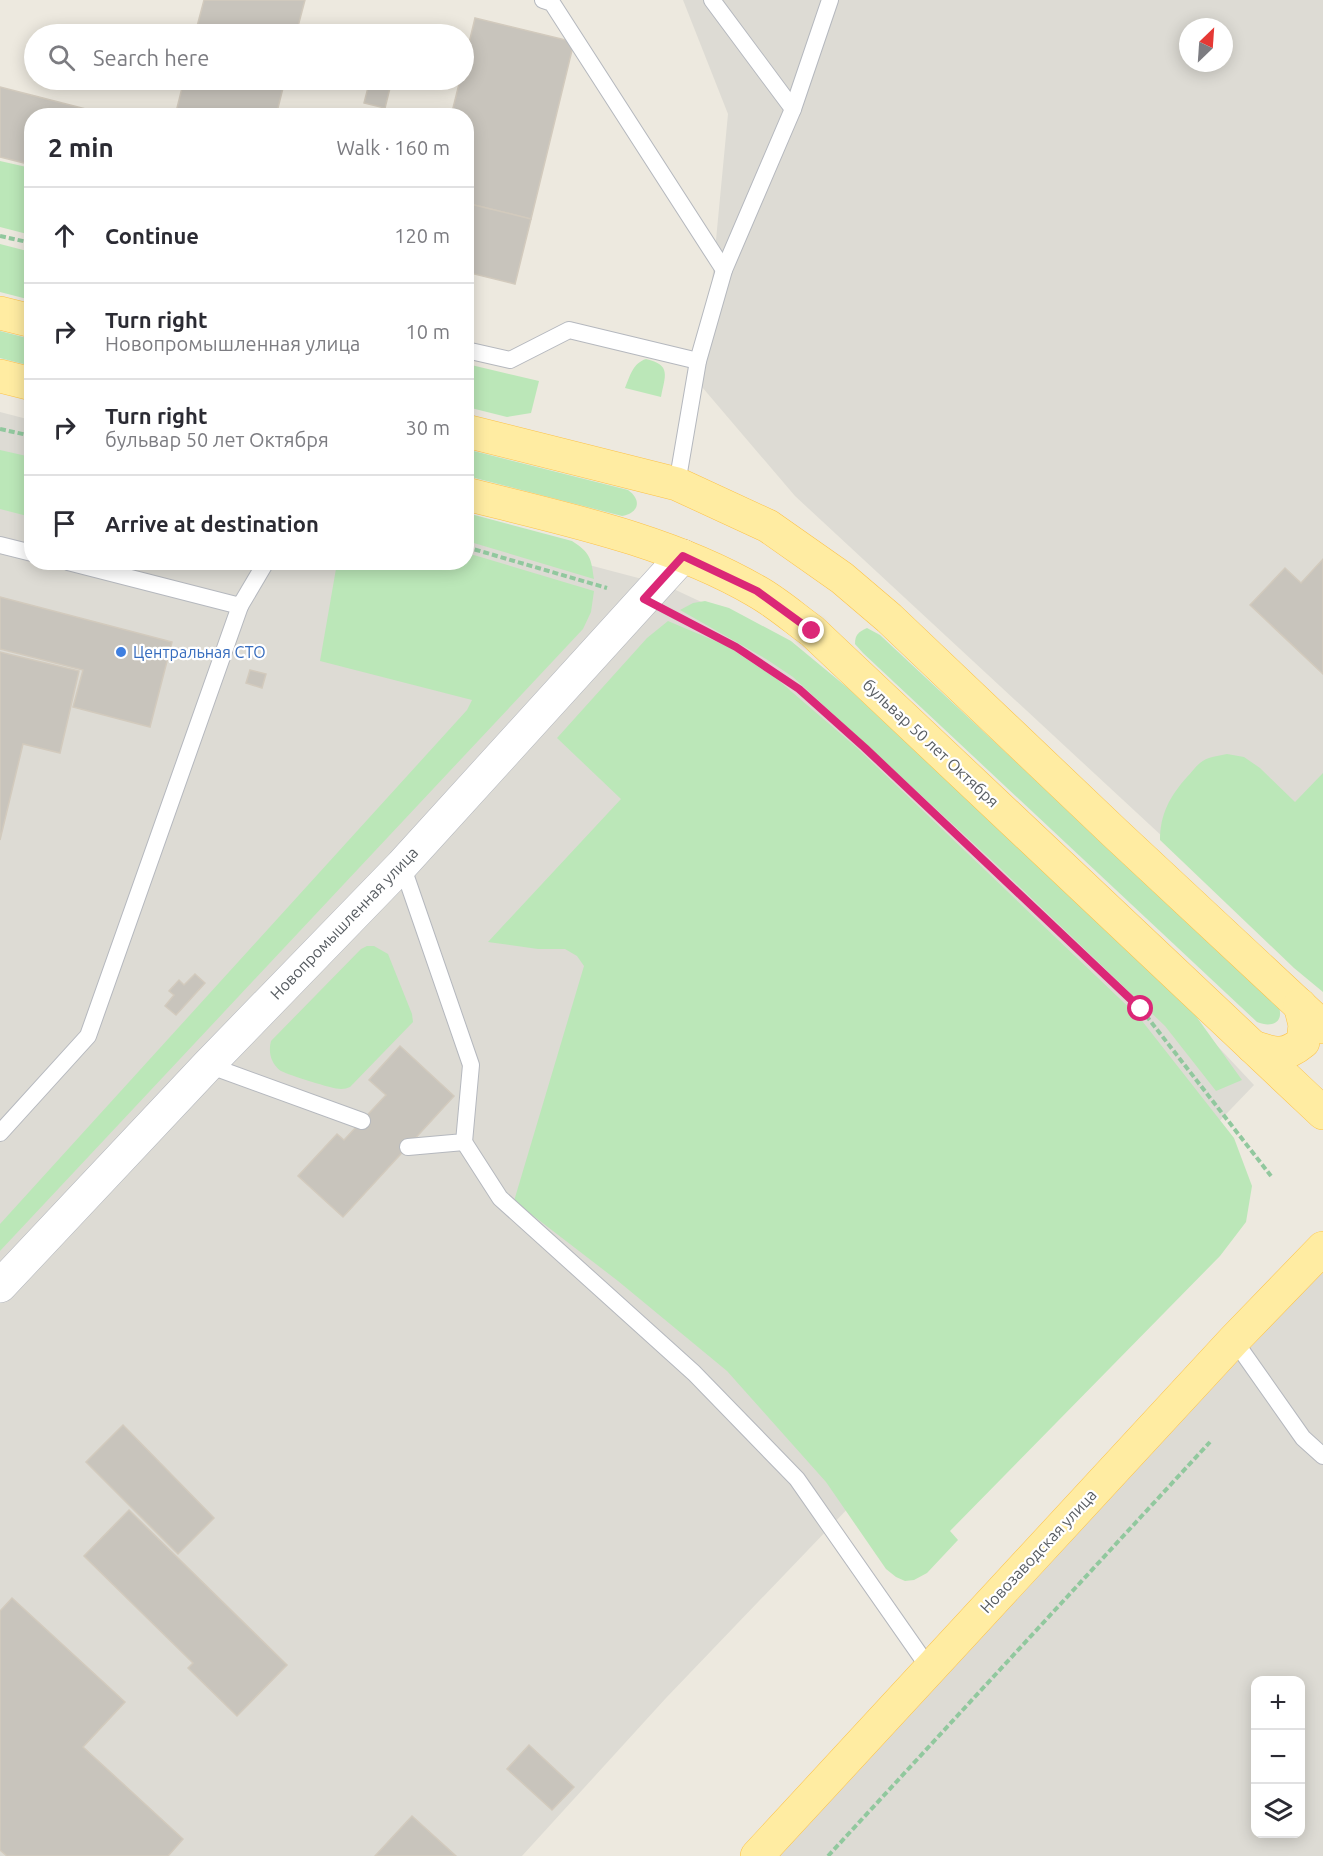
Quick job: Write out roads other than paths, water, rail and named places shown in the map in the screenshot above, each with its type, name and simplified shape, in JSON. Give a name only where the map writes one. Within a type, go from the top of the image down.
[{"type":"main road","points":[[0,313],[24,319]]},
{"type":"main road","points":[[0,375],[24,382]]},
{"type":"main road","points":[[474,433],[677,484],[768,526],[842,578],[889,618],[1312,1016],[1305,1025],[1303,1042],[1292,1051],[1276,1054],[1254,1047]]},
{"type":"main road","name":"бульвар 50 лет Октября","points":[[474,496],[614,532],[683,556],[757,591],[812,631],[1323,1113]]},
{"type":"main road","name":"Новозаводская улица","points":[[756,1856],[1234,1340],[1323,1248]]},
{"type":"street","name":"Новопромышленная улица","points":[[0,1286],[208,1065],[402,865],[683,556]]},
{"type":"lane","points":[[543,0],[552,3],[724,270]]},
{"type":"lane","points":[[712,0],[793,109]]},
{"type":"lane","points":[[677,484],[698,361],[724,270],[793,109],[830,0]]},
{"type":"lane","points":[[474,352],[510,360],[569,330],[698,361]]},
{"type":"lane","points":[[0,545],[24,551]]},
{"type":"lane","points":[[99,570],[240,606]]},
{"type":"lane","points":[[0,1133],[88,1036],[240,606],[261,570]]},
{"type":"lane","points":[[402,865],[471,1065],[464,1142],[500,1198],[694,1373],[797,1479],[929,1668]]},
{"type":"lane","points":[[208,1065],[362,1120]]},
{"type":"lane","points":[[408,1147],[464,1142]]},
{"type":"lane","points":[[1234,1340],[1303,1438],[1323,1456]]},
{"type":"place","name":"Центральная СТО","points":[[121,652]]}]
